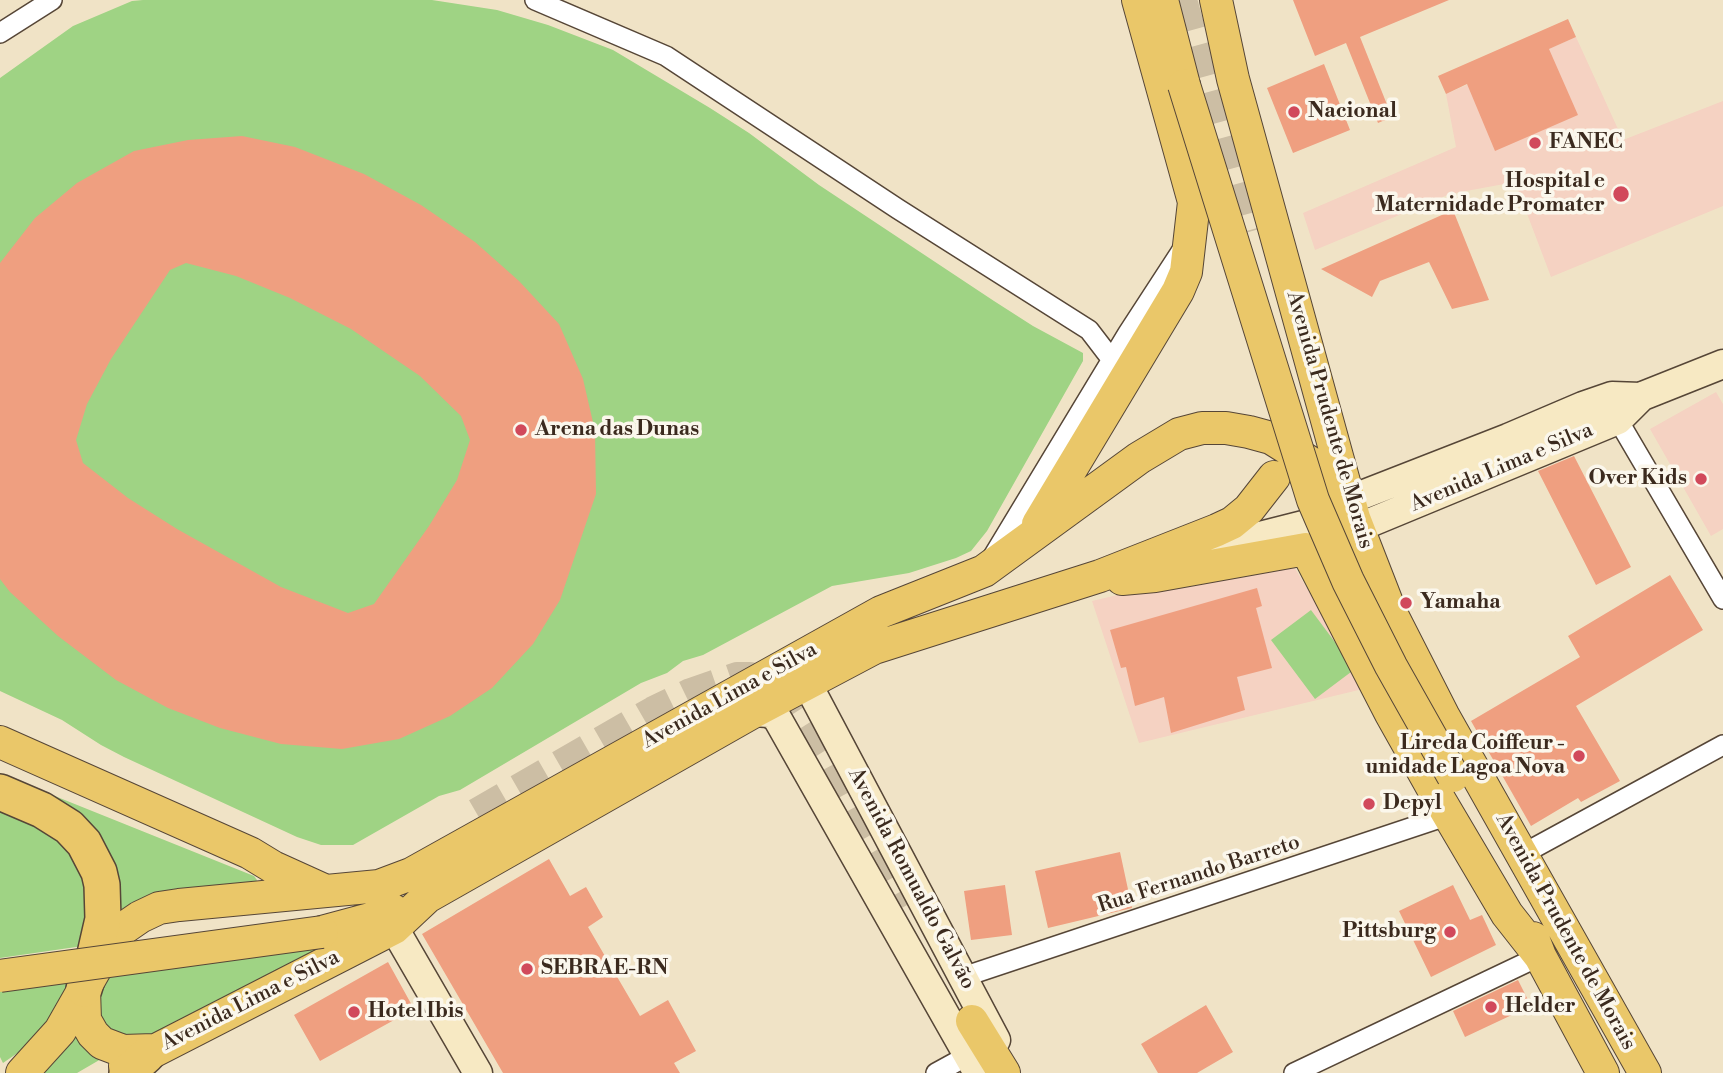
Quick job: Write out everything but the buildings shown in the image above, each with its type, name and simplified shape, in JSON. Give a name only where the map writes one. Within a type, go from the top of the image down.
[{"type":"highway","points":[[0,792],[42,810],[69,827],[85,843],[99,872],[103,919],[96,954],[84,989]]},
{"type":"main road","points":[[1030,536],[1178,291],[1186,272],[1192,234],[1193,196],[1138,0]]},
{"type":"main road","points":[[1162,0],[1184,85],[1313,500],[1354,594],[1521,907],[1540,956]]},
{"type":"main road","name":"Avenida Prudente de Morais","points":[[1216,0],[1233,79],[1353,516],[1391,613],[1443,715],[1645,1073]]},
{"type":"main road","name":"Avenida Lima e Silva","points":[[1353,516],[1508,438],[1583,406],[1612,396],[1641,397],[1723,365]]},
{"type":"main road","points":[[1553,431],[1641,397]]},
{"type":"main road","name":"Avenida Lima e Silva","points":[[1353,516],[1618,420],[1641,397]]},
{"type":"main road","name":"Avenida Lima e Silva","points":[[22,1073],[49,1046],[72,1014],[95,966],[124,928],[140,916],[159,908],[379,886],[411,874],[881,612],[984,571],[1139,458],[1179,434],[1202,428],[1249,432],[1271,438],[1302,456],[1321,474],[1336,498],[1353,516]]},
{"type":"main road","name":"Avenida Lima e Silva","points":[[111,1073],[143,1059],[394,928],[427,897],[753,712],[874,648],[1100,576],[1232,523],[1249,509],[1274,477]]},
{"type":"main road","points":[[1100,576],[1307,524]]},
{"type":"main road","points":[[1100,576],[1116,579],[1142,577],[1306,550],[1391,714],[1449,815],[1507,914],[1540,956]]},
{"type":"main road","name":"Avenida Romualdo Galvão","points":[[808,685],[1014,1073]]},
{"type":"main road","name":"Avenida Romualdo Galvão","points":[[753,712],[769,713],[777,718],[973,1064]]},
{"type":"main road","points":[[0,742],[250,853],[273,867],[330,892]]},
{"type":"main road","points":[[250,853],[341,873],[370,868],[393,860],[477,814]]},
{"type":"main road","points":[[0,976],[322,932],[373,918],[427,897]]},
{"type":"main road","points":[[394,928],[478,1073]]},
{"type":"main road","name":"Avenida Prudente de Morais","points":[[1540,956],[1603,1073]]},
{"type":"main road","points":[[84,989],[83,1011],[93,1034],[102,1043],[143,1059]]},
{"type":"main road","points":[[972,1021],[1003,1073]]},
{"type":"street","points":[[0,33],[52,0]]},
{"type":"street","points":[[535,0],[666,56],[898,209],[1089,330],[1112,360]]},
{"type":"street","points":[[984,571],[1128,333],[1192,234]]},
{"type":"street","points":[[1089,330],[1128,333]]},
{"type":"street","points":[[1618,420],[1723,599]]},
{"type":"street","points":[[1521,855],[1723,745]]},
{"type":"street","name":"Rua Fernando Barreto","points":[[963,977],[1449,815]]},
{"type":"street","points":[[1294,1073],[1540,956]]},
{"type":"street","points":[[936,1073],[973,1064]]},
{"type":"shaded area","points":[[1576,37],[1623,140],[1723,101],[1723,206],[1551,277],[1515,182],[1450,194],[1315,250],[1303,213],[1456,147],[1446,94]]},
{"type":"shaded area","name":"Over Kids","points":[[1716,392],[1723,404],[1723,529],[1711,536],[1650,429]]},
{"type":"shaded area","points":[[1287,555],[1367,688],[1139,743],[1092,601]]},
{"type":"green space","name":"Arena das Dunas","points":[[432,0],[497,10],[548,25],[613,50],[710,108],[819,185],[994,301],[1083,353],[1083,361],[987,531],[971,551],[909,573],[832,586],[703,655],[683,661],[667,673],[641,683],[460,790],[439,796],[353,845],[321,845],[297,837],[124,757],[62,720],[0,691],[0,78],[73,26],[132,1]]},
{"type":"green space","points":[[1311,610],[1355,669],[1315,699],[1271,640]]},
{"type":"green space","points":[[0,774],[254,876],[257,880],[251,890],[112,928],[113,878],[0,784]]},
{"type":"green space","points":[[0,799],[55,827],[91,881],[83,946],[0,958]]},
{"type":"green space","points":[[336,945],[132,1044],[94,1026],[102,977]]},
{"type":"green space","points":[[70,979],[57,1007],[39,1035],[3,1063],[0,1057],[0,989]]},
{"type":"green space","points":[[79,1025],[108,1055],[77,1073],[42,1073],[49,1067]]},
{"type":"tunnel","points":[[1181,0],[1245,233]]},
{"type":"tunnel","points":[[477,814],[654,712],[691,694],[737,678],[750,678],[780,688],[798,709],[832,763],[909,904]]},
{"type":"place","name":"Nacional","points":[[1294,112]]},
{"type":"place","name":"FANEC","points":[[1535,143]]},
{"type":"place","name":"Hospital e Maternidade Promater","points":[[1621,194]]},
{"type":"place","name":"Arena das Dunas","points":[[521,430]]},
{"type":"place","name":"Over Kids","points":[[1701,479]]},
{"type":"place","name":"Yamaha","points":[[1406,603]]},
{"type":"place","name":"Lireda Coiffeur - unidade Lagoa Nova","points":[[1579,756]]},
{"type":"place","name":"Depyl","points":[[1369,804]]},
{"type":"place","name":"Pittsburg","points":[[1450,932]]},
{"type":"place","name":"SEBRAE-RN","points":[[527,969]]},
{"type":"place","name":"Helder","points":[[1491,1007]]},
{"type":"place","name":"Hotel Ibis","points":[[354,1012]]}]
